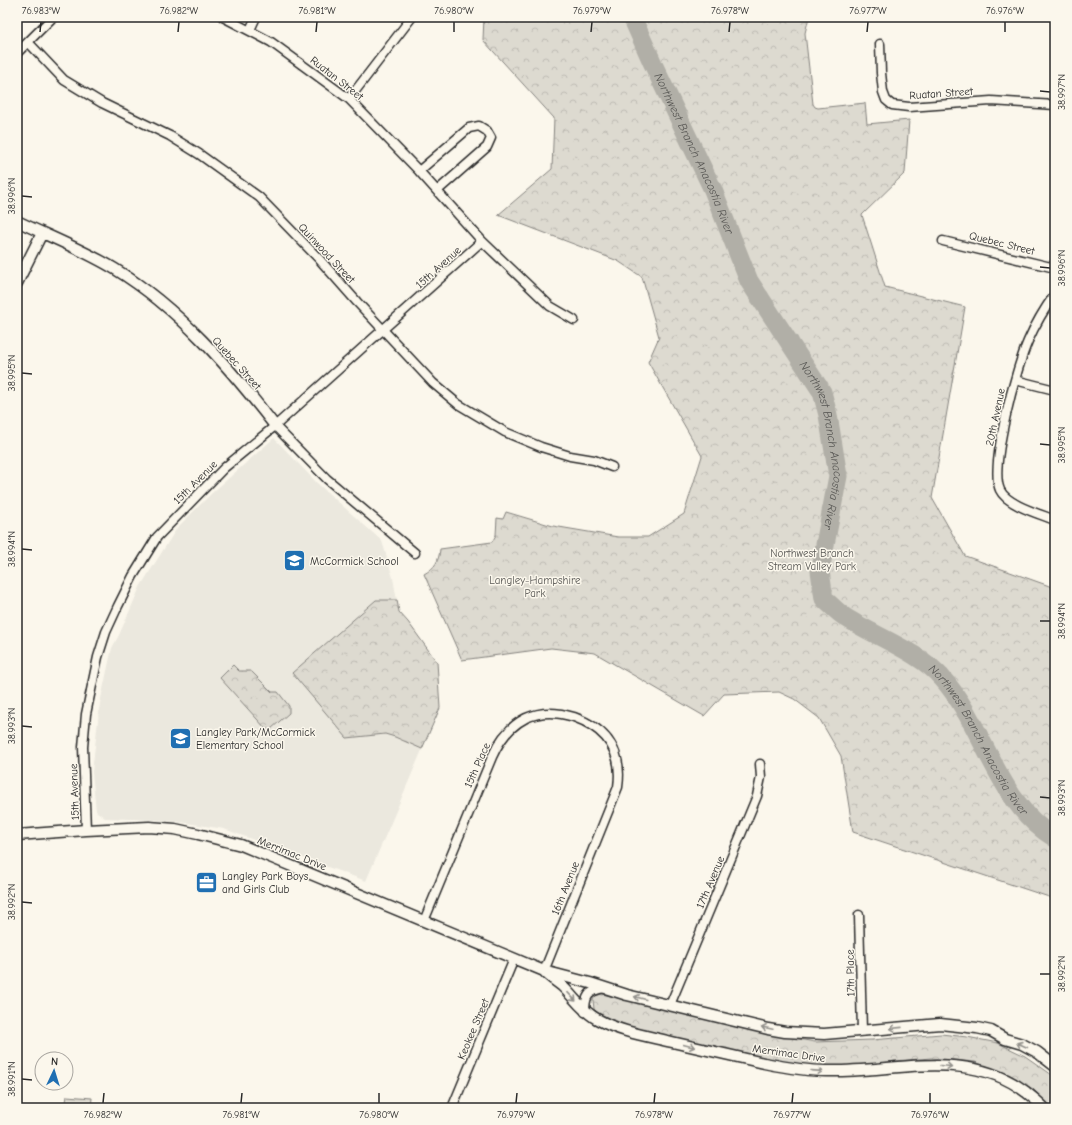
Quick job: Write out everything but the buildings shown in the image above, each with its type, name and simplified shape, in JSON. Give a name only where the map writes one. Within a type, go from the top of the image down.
[{"type":"street","points":[[17,54],[53,17]]},
{"type":"street","name":"Ruatan Street","points":[[225,17],[270,42],[349,99],[418,170],[482,241],[550,306],[574,320]]},
{"type":"street","points":[[250,30],[256,17]]},
{"type":"street","points":[[349,99],[412,17]]},
{"type":"street","name":"Quinwood Street","points":[[28,42],[64,80],[102,103],[170,136],[199,154],[259,197],[320,260],[433,383],[458,404],[505,432],[570,456],[594,460],[612,467]]},
{"type":"street","name":"Ruatan Street","points":[[880,44],[883,92],[886,100],[892,105],[909,107],[991,101],[1055,105]]},
{"type":"street","points":[[418,170],[470,128],[479,126],[487,131],[491,138],[487,147],[437,191]]},
{"type":"street","name":"Quebec Street","points":[[17,221],[81,251],[115,269],[153,295],[180,318],[235,376],[275,426],[327,479],[416,553]]},
{"type":"street","points":[[17,283],[42,233]]},
{"type":"street","name":"15th Avenue","points":[[86,830],[83,747],[86,714],[98,657],[106,632],[132,576],[157,537],[224,468],[275,426],[482,241]]},
{"type":"street","name":"Quebec Street","points":[[943,241],[1055,268]]},
{"type":"street","name":"20th Avenue","points":[[1055,294],[1028,341],[1020,360],[1007,412],[998,460],[999,489],[1004,496],[1012,502],[1055,520]]},
{"type":"street","points":[[1015,380],[1055,390]]},
{"type":"street","name":"15th Place","points":[[424,921],[497,746],[509,731],[524,719],[536,714],[559,713],[592,724],[601,731],[608,740],[618,762],[618,787],[608,814]]},
{"type":"street","name":"17th Avenue","points":[[670,1005],[756,796],[761,777],[760,764]]},
{"type":"street","name":"16th Avenue","points":[[544,971],[608,814]]},
{"type":"street","name":"Merrimac Drive","points":[[17,835],[149,827],[176,829],[241,845],[544,971],[627,995],[785,1032],[824,1034],[940,1024],[977,1028],[991,1031],[1005,1039],[1022,1044],[1037,1052],[1055,1066]]},
{"type":"street","name":"17th Place","points":[[859,915],[862,1031]]},
{"type":"street","name":"Keokee Street","points":[[453,1108],[514,958]]},
{"type":"street","name":"Merrimac Drive","points":[[544,971],[562,986],[585,1012],[618,1029],[725,1055],[790,1068],[828,1072],[943,1065],[984,1070],[1019,1087],[1044,1108]]},
{"type":"street","points":[[585,1012],[586,1000],[590,993],[595,989],[604,988]]},
{"type":"shaded area","points":[[274,438],[317,483],[382,541],[393,578],[399,612],[437,662],[440,708],[366,881],[224,829],[155,820],[105,818],[96,811],[92,772],[100,703],[112,648],[140,587],[177,528],[212,493]]},
{"type":"green space","name":"Northwest Branch Stream Valley Park","points":[[484,17],[809,17],[805,33],[813,104],[815,107],[818,108],[865,103],[867,124],[909,120],[905,173],[862,215],[885,287],[965,307],[932,498],[965,556],[1055,588],[1055,899],[853,832],[841,756],[819,718],[794,699],[779,692],[724,694],[704,716],[595,653],[551,648],[462,660],[424,574],[436,564],[440,549],[492,542],[496,535],[497,518],[503,519],[506,512],[553,526],[618,537],[648,537],[684,514],[702,456],[648,362],[659,337],[642,277],[618,261],[498,215],[552,169],[554,118],[483,40]]},
{"type":"green space","points":[[376,600],[397,600],[399,612],[437,662],[440,708],[422,749],[385,734],[347,738],[292,673]]},
{"type":"green space","points":[[233,665],[239,671],[251,671],[272,692],[278,692],[289,706],[289,713],[271,729],[266,729],[220,678]]},
{"type":"green space","points":[[602,994],[687,1015],[815,1042],[872,1040],[941,1034],[998,1043],[1025,1056],[1055,1077],[1055,1108],[1052,1108],[1033,1089],[1001,1072],[975,1062],[931,1058],[862,1066],[835,1067],[792,1064],[681,1040],[621,1025],[602,1017],[594,1009],[593,1000],[595,996]]},
{"type":"green space","points":[[67,1096],[92,1098],[91,1108],[65,1108]]},
{"type":"waterway","name":"Northwest Branch Anacostia River","points":[[632,17],[713,190],[749,281],[822,392],[828,415],[838,476],[820,571],[824,599],[845,617],[922,660],[942,678],[957,697],[970,718],[1005,785],[1019,805],[1035,823],[1055,838]]},
{"type":"place","name":"McCormick School","points":[[295,561]]},
{"type":"place","name":"Langley Park/McCormick Elementary School","points":[[180,738]]},
{"type":"place","name":"Langley Park Boys and Girls Club","points":[[207,882]]},
{"type":"park label","name":"Langley-Hampshire Park","points":[[535,586]]}]
